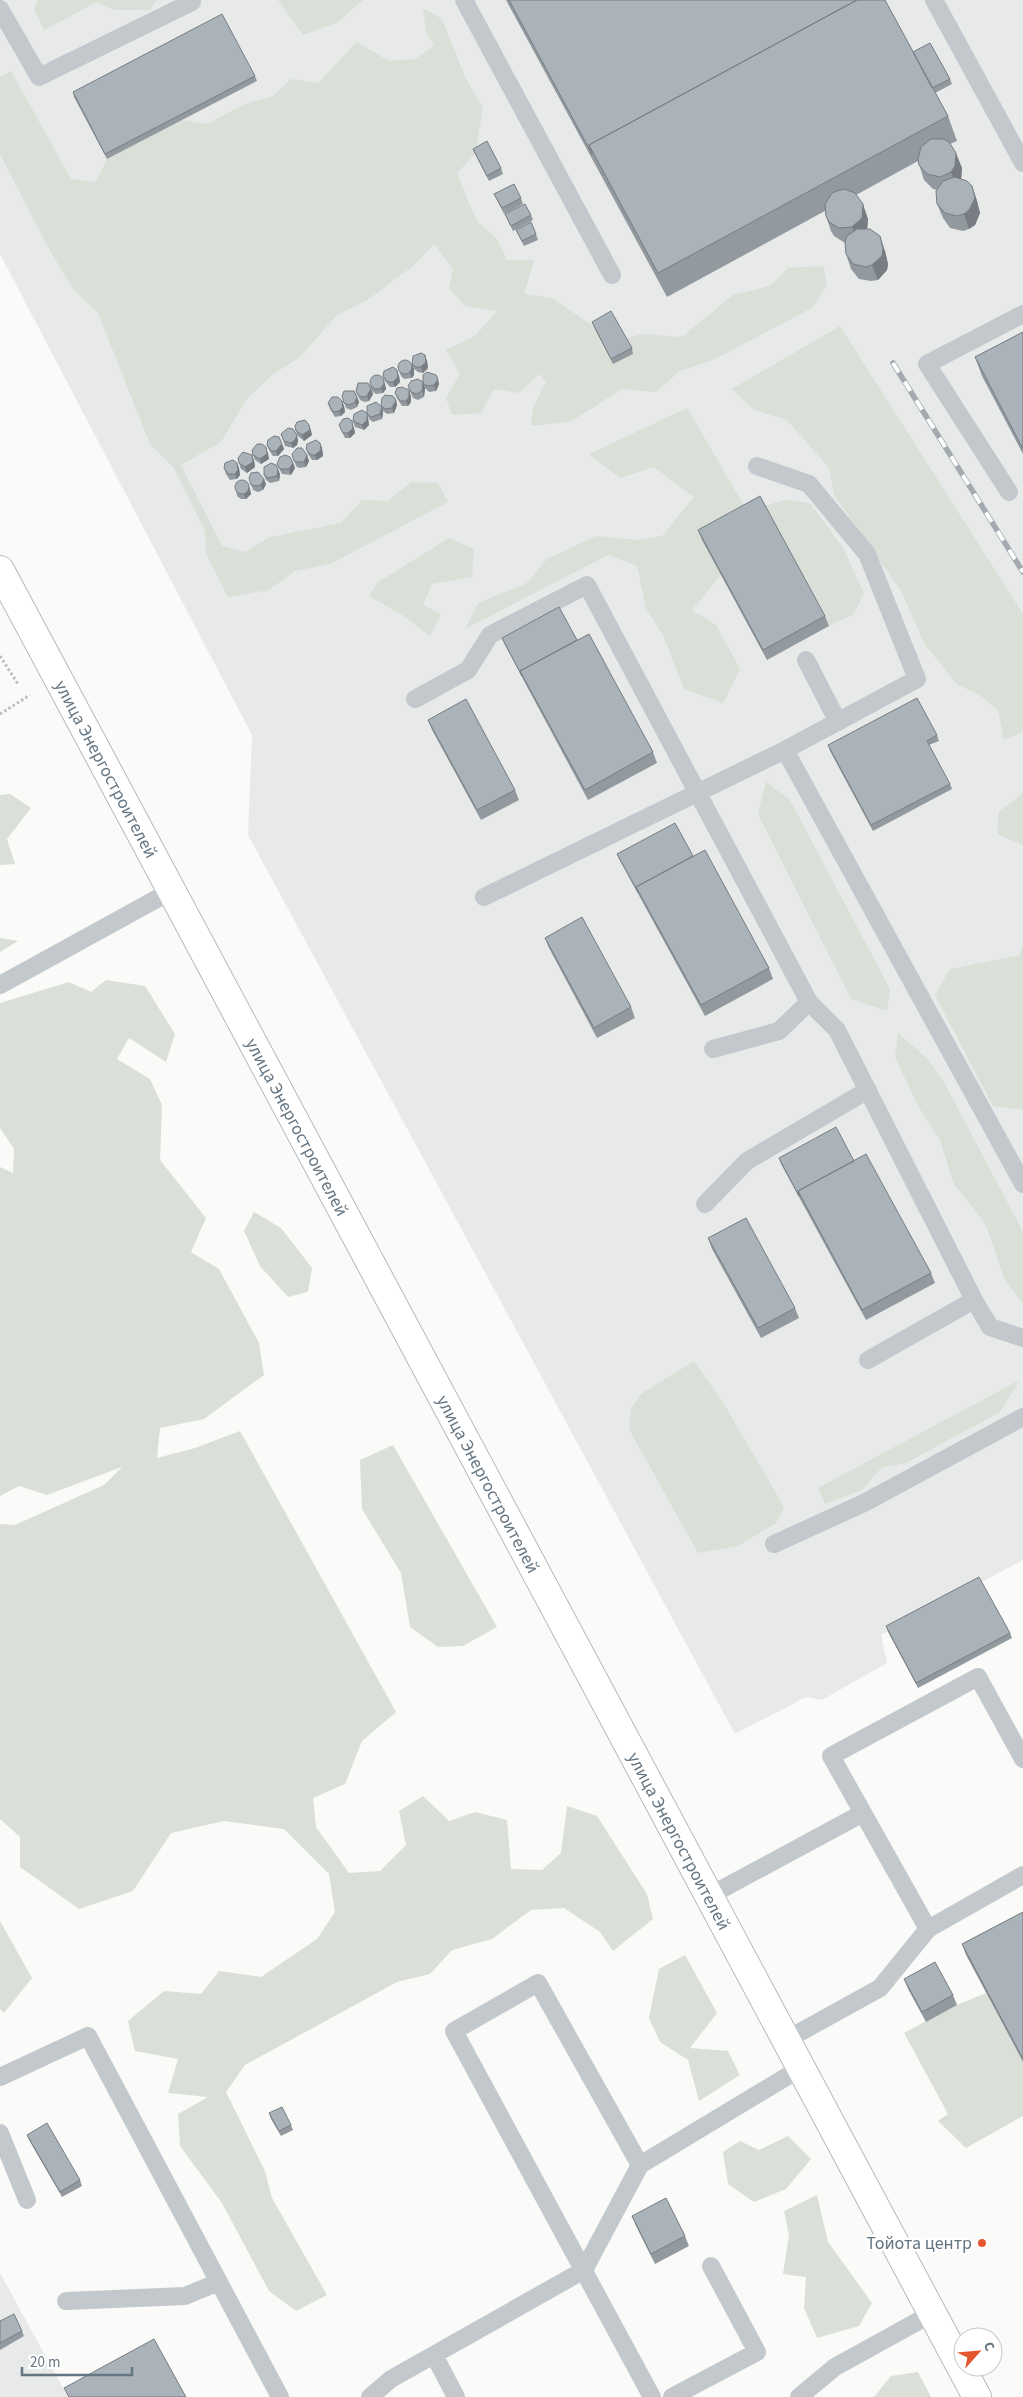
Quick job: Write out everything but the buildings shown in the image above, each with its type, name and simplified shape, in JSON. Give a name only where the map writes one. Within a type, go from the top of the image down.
[{"type":"main road","name":"улица Энергостроителей","points":[[0,570],[977,2397]]},
{"type":"lane","points":[[464,0],[612,276]]},
{"type":"lane","points":[[934,0],[1023,163]]},
{"type":"lane","points":[[0,9],[38,77],[192,2]]},
{"type":"lane","points":[[1009,492],[926,364],[1023,314]]},
{"type":"lane","points":[[484,897],[785,750],[917,679],[867,554],[809,484],[757,466]]},
{"type":"lane","points":[[416,699],[468,670],[490,635],[587,585],[809,1002],[837,1030],[974,1300],[990,1327],[1023,1338]]},
{"type":"lane","points":[[806,660],[838,722]]},
{"type":"lane","points":[[785,750],[1023,1184]]},
{"type":"lane","points":[[0,985],[171,891]]},
{"type":"lane","points":[[713,1049],[779,1030],[809,1002]]},
{"type":"lane","points":[[705,1204],[747,1161],[868,1090]]},
{"type":"lane","points":[[868,1360],[974,1300]]},
{"type":"lane","points":[[774,1544],[864,1503],[1023,1417]]},
{"type":"lane","points":[[928,1929],[831,1756],[978,1677],[1023,1759]]},
{"type":"lane","points":[[709,1896],[863,1813]]},
{"type":"lane","points":[[786,2040],[880,1988],[928,1929],[1023,1875]]},
{"type":"lane","points":[[640,2165],[538,1983],[454,2031],[652,2397]]},
{"type":"lane","points":[[0,2077],[88,2036],[280,2397]]},
{"type":"lane","points":[[370,2397],[391,2379],[584,2270],[640,2165],[802,2068]]},
{"type":"lane","points":[[0,2133],[27,2200]]},
{"type":"lane","points":[[672,2397],[757,2352],[711,2266]]},
{"type":"lane","points":[[66,2301],[185,2296],[218,2282]]},
{"type":"lane","points":[[799,2397],[835,2367],[933,2314]]},
{"type":"lane","points":[[434,2355],[456,2397]]},
{"type":"path","points":[[0,656],[18,684]]},
{"type":"shaded area","points":[[0,0],[1023,0],[1023,1560],[881,1635],[887,1663],[822,1700],[806,1697],[735,1734],[248,835],[252,735],[0,254]]},
{"type":"shaded area","points":[[38,0],[157,0],[150,10],[114,10],[97,2],[44,30],[34,9]]},
{"type":"shaded area","points":[[278,0],[363,0],[338,22],[303,35]]},
{"type":"shaded area","points":[[423,8],[442,19],[465,77],[483,108],[475,154],[457,173],[478,222],[497,239],[507,260],[534,260],[524,294],[552,298],[594,327],[625,338],[643,334],[682,337],[733,295],[770,286],[788,268],[823,266],[827,285],[812,308],[715,359],[680,371],[656,392],[622,389],[570,422],[531,426],[533,408],[546,381],[539,374],[519,393],[494,389],[481,413],[452,415],[446,398],[460,374],[446,350],[475,336],[497,311],[465,306],[449,288],[453,269],[434,244],[413,266],[369,299],[337,315],[299,358],[273,374],[246,400],[221,442],[181,465],[222,546],[245,552],[270,537],[341,523],[362,500],[388,501],[411,482],[438,483],[448,502],[330,564],[295,571],[269,590],[228,597],[206,554],[205,531],[174,468],[150,444],[98,313],[73,289],[49,249],[0,154],[0,77],[11,71],[71,179],[96,182],[107,159],[181,120],[207,124],[247,103],[272,97],[291,79],[318,83],[357,42],[389,61],[415,59],[434,45],[426,32]]},
{"type":"shaded area","points":[[840,326],[1023,614],[1023,732],[1004,740],[998,710],[980,695],[958,685],[925,645],[901,591],[834,495],[829,468],[787,420],[754,410],[732,389]]},
{"type":"shaded area","points":[[687,408],[749,514],[721,575],[692,610],[716,625],[740,669],[723,703],[684,689],[664,637],[646,608],[637,566],[608,555],[465,629],[478,603],[527,583],[547,559],[596,536],[637,540],[662,536],[694,497],[654,467],[620,478],[589,454]]},
{"type":"shaded area","points":[[785,500],[810,503],[843,548],[864,593],[854,614],[829,626],[764,506]]},
{"type":"shaded area","points":[[449,538],[474,549],[472,577],[432,584],[423,605],[441,614],[430,636],[399,613],[369,596],[377,583]]},
{"type":"shaded area","points":[[766,782],[790,800],[890,989],[887,1011],[851,999],[758,814]]},
{"type":"shaded area","points":[[1023,789],[1023,845],[997,834],[999,811],[1022,794]]},
{"type":"shaded area","points":[[10,794],[31,808],[7,839],[15,864],[0,865],[0,795]]},
{"type":"shaded area","points":[[0,938],[18,941],[0,952]]},
{"type":"shaded area","points":[[1023,945],[1023,1110],[993,1106],[935,995],[950,969],[1020,955]]},
{"type":"shaded area","points":[[106,980],[145,986],[175,1034],[166,1062],[129,1038],[117,1059],[150,1079],[162,1105],[160,1160],[206,1218],[191,1252],[219,1269],[259,1343],[264,1375],[204,1419],[160,1428],[157,1458],[195,1448],[240,1431],[396,1712],[362,1741],[345,1784],[313,1798],[316,1827],[349,1873],[380,1871],[406,1845],[399,1811],[423,1796],[449,1821],[475,1812],[507,1820],[511,1869],[542,1870],[561,1853],[567,1806],[597,1816],[647,1894],[653,1919],[613,1951],[600,1932],[564,1908],[531,1910],[492,1939],[452,1950],[430,1974],[397,1982],[245,2065],[226,2092],[265,2171],[272,2198],[327,2295],[296,2311],[269,2291],[222,2203],[180,2146],[178,2114],[208,2097],[168,2093],[178,2059],[135,2051],[128,2021],[164,1991],[201,1994],[219,1971],[261,1977],[317,1939],[335,1912],[329,1874],[284,1829],[224,1821],[171,1833],[133,1891],[79,1909],[20,1867],[20,1837],[0,1819],[0,1524],[15,1525],[104,1485],[122,1467],[47,1495],[19,1486],[0,1496],[0,1167],[13,1173],[14,1149],[0,1128],[0,1003],[69,982],[91,992]]},
{"type":"shaded area","points":[[898,1033],[928,1059],[945,1084],[1023,1232],[1023,1304],[1005,1280],[985,1223],[954,1184],[940,1140],[918,1106],[895,1057]]},
{"type":"shaded area","points":[[254,1212],[281,1228],[312,1268],[308,1292],[288,1297],[260,1266],[244,1231]]},
{"type":"shaded area","points":[[694,1361],[724,1404],[784,1507],[776,1523],[738,1546],[698,1553],[629,1429],[631,1409],[641,1394]]},
{"type":"shaded area","points":[[1020,1380],[1000,1412],[906,1463],[882,1467],[863,1489],[825,1504],[818,1488]]},
{"type":"shaded area","points":[[393,1445],[497,1627],[463,1646],[438,1647],[410,1627],[401,1573],[362,1509],[360,1460]]},
{"type":"shaded area","points":[[0,1921],[32,1978],[4,2013],[0,2009]]},
{"type":"shaded area","points":[[685,1955],[717,2013],[690,2048],[728,2051],[740,2075],[699,2101],[688,2060],[660,2042],[649,2018],[659,1969]]},
{"type":"shaded area","points":[[986,1993],[1023,2062],[1023,2116],[966,2148],[938,2121],[948,2114],[904,2033],[957,2005]]},
{"type":"shaded area","points":[[788,2136],[811,2159],[786,2189],[754,2202],[728,2184],[723,2152],[740,2141],[759,2150]]},
{"type":"shaded area","points":[[817,2195],[828,2242],[872,2303],[859,2326],[817,2338],[804,2308],[806,2277],[783,2274],[789,2235],[784,2211]]},
{"type":"shaded area","points":[[0,2273],[68,2397],[0,2397]]},
{"type":"shaded area","points":[[918,2372],[931,2397],[874,2397],[891,2376]]},
{"type":"railway","points":[[893,363],[1023,572]]},
{"type":"place","name":"Тойота центр","points":[[982,2243]]}]
